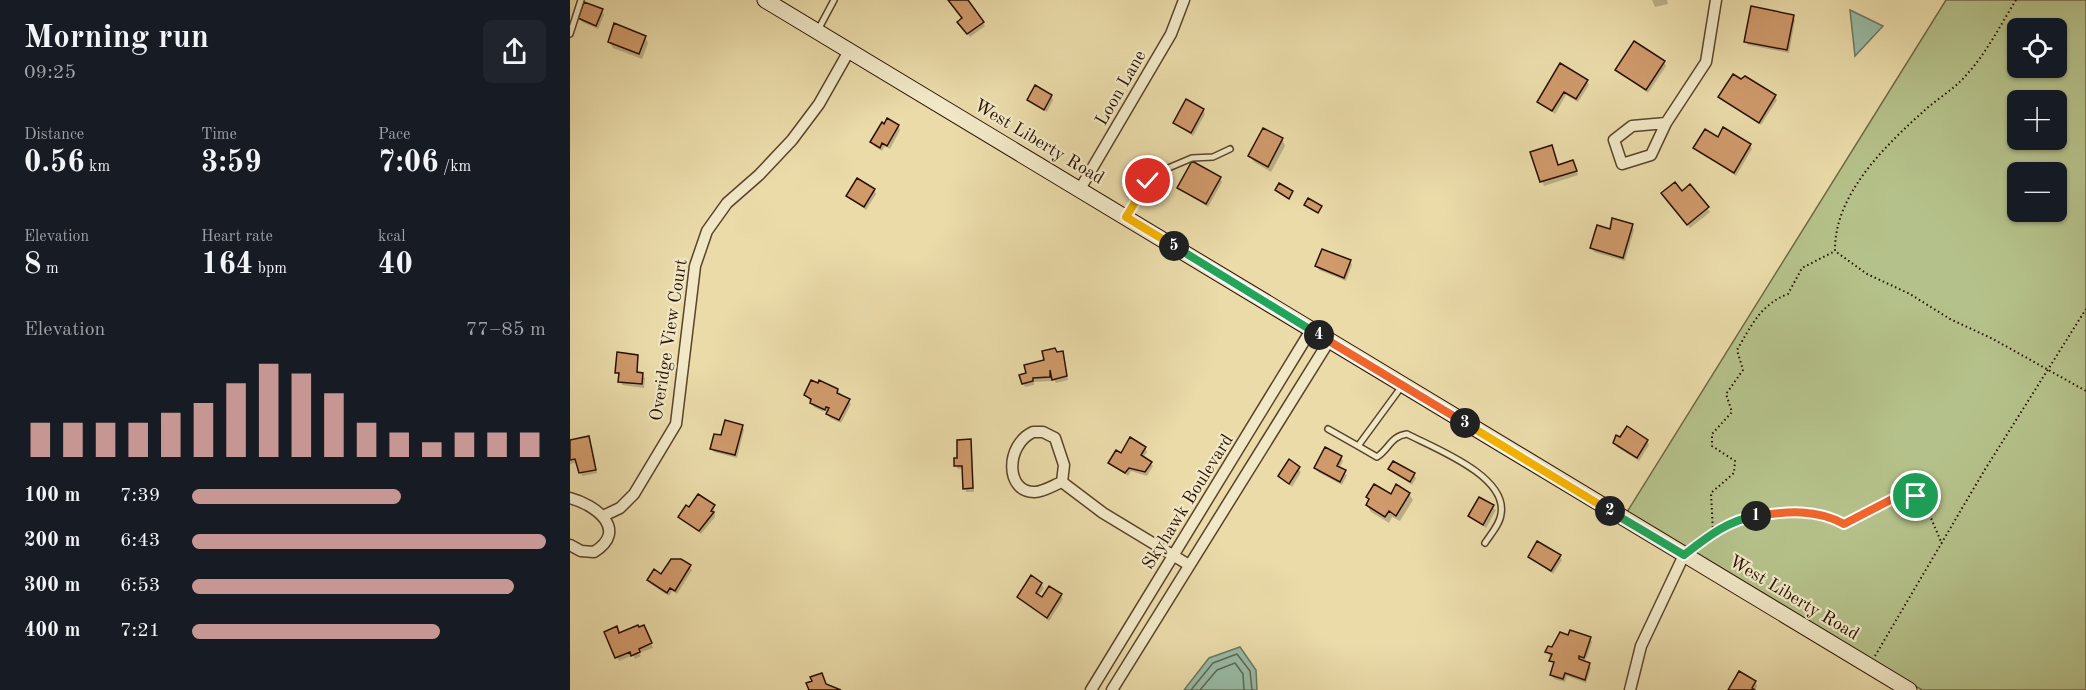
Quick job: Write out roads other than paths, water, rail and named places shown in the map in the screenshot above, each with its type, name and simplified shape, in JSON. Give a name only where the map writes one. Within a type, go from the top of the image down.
[{"type":"main road","name":"West Liberty Road","points":[[765,0],[1909,690]]},
{"type":"street","name":"Loon Lane","points":[[1080,189],[1171,34],[1184,0]]},
{"type":"street","points":[[1666,123],[1632,126],[1614,140],[1622,164],[1651,155],[1666,123],[1706,62],[1716,0]]},
{"type":"street","name":"Overidge View Court","points":[[603,516],[620,508],[634,494],[676,424],[694,266],[706,231],[727,203],[759,175],[792,140],[819,104],[849,51]]},
{"type":"street","name":"Skyhawk Boulevard","points":[[1091,690],[1311,330]]},
{"type":"street","name":"Skyhawk Boulevard","points":[[1112,690],[1329,341]]},
{"type":"street","points":[[1033,432],[1043,432],[1054,438],[1064,465],[1062,482],[1036,493],[1026,490],[1017,482],[1011,464],[1013,451],[1021,438],[1033,432]]},
{"type":"street","points":[[1062,482],[1103,513],[1189,565]]},
{"type":"street","points":[[570,498],[603,516],[609,526],[608,538],[602,547],[594,552],[587,552],[570,545]]},
{"type":"street","points":[[1630,690],[1641,646],[1684,555]]},
{"type":"lane","points":[[570,34],[582,0]]},
{"type":"lane","points":[[818,32],[834,0]]},
{"type":"lane","points":[[1126,217],[1154,174],[1192,158],[1213,157],[1230,149]]},
{"type":"lane","points":[[1358,446],[1403,385]]},
{"type":"lane","points":[[1328,429],[1377,457],[1398,435],[1407,434],[1469,466],[1487,481],[1499,496],[1502,506],[1501,517],[1485,543]]},
{"type":"water","points":[[1850,10],[1883,26],[1855,56]]},
{"type":"water","points":[[1240,647],[1256,670],[1257,690],[1184,690],[1209,658]]}]
